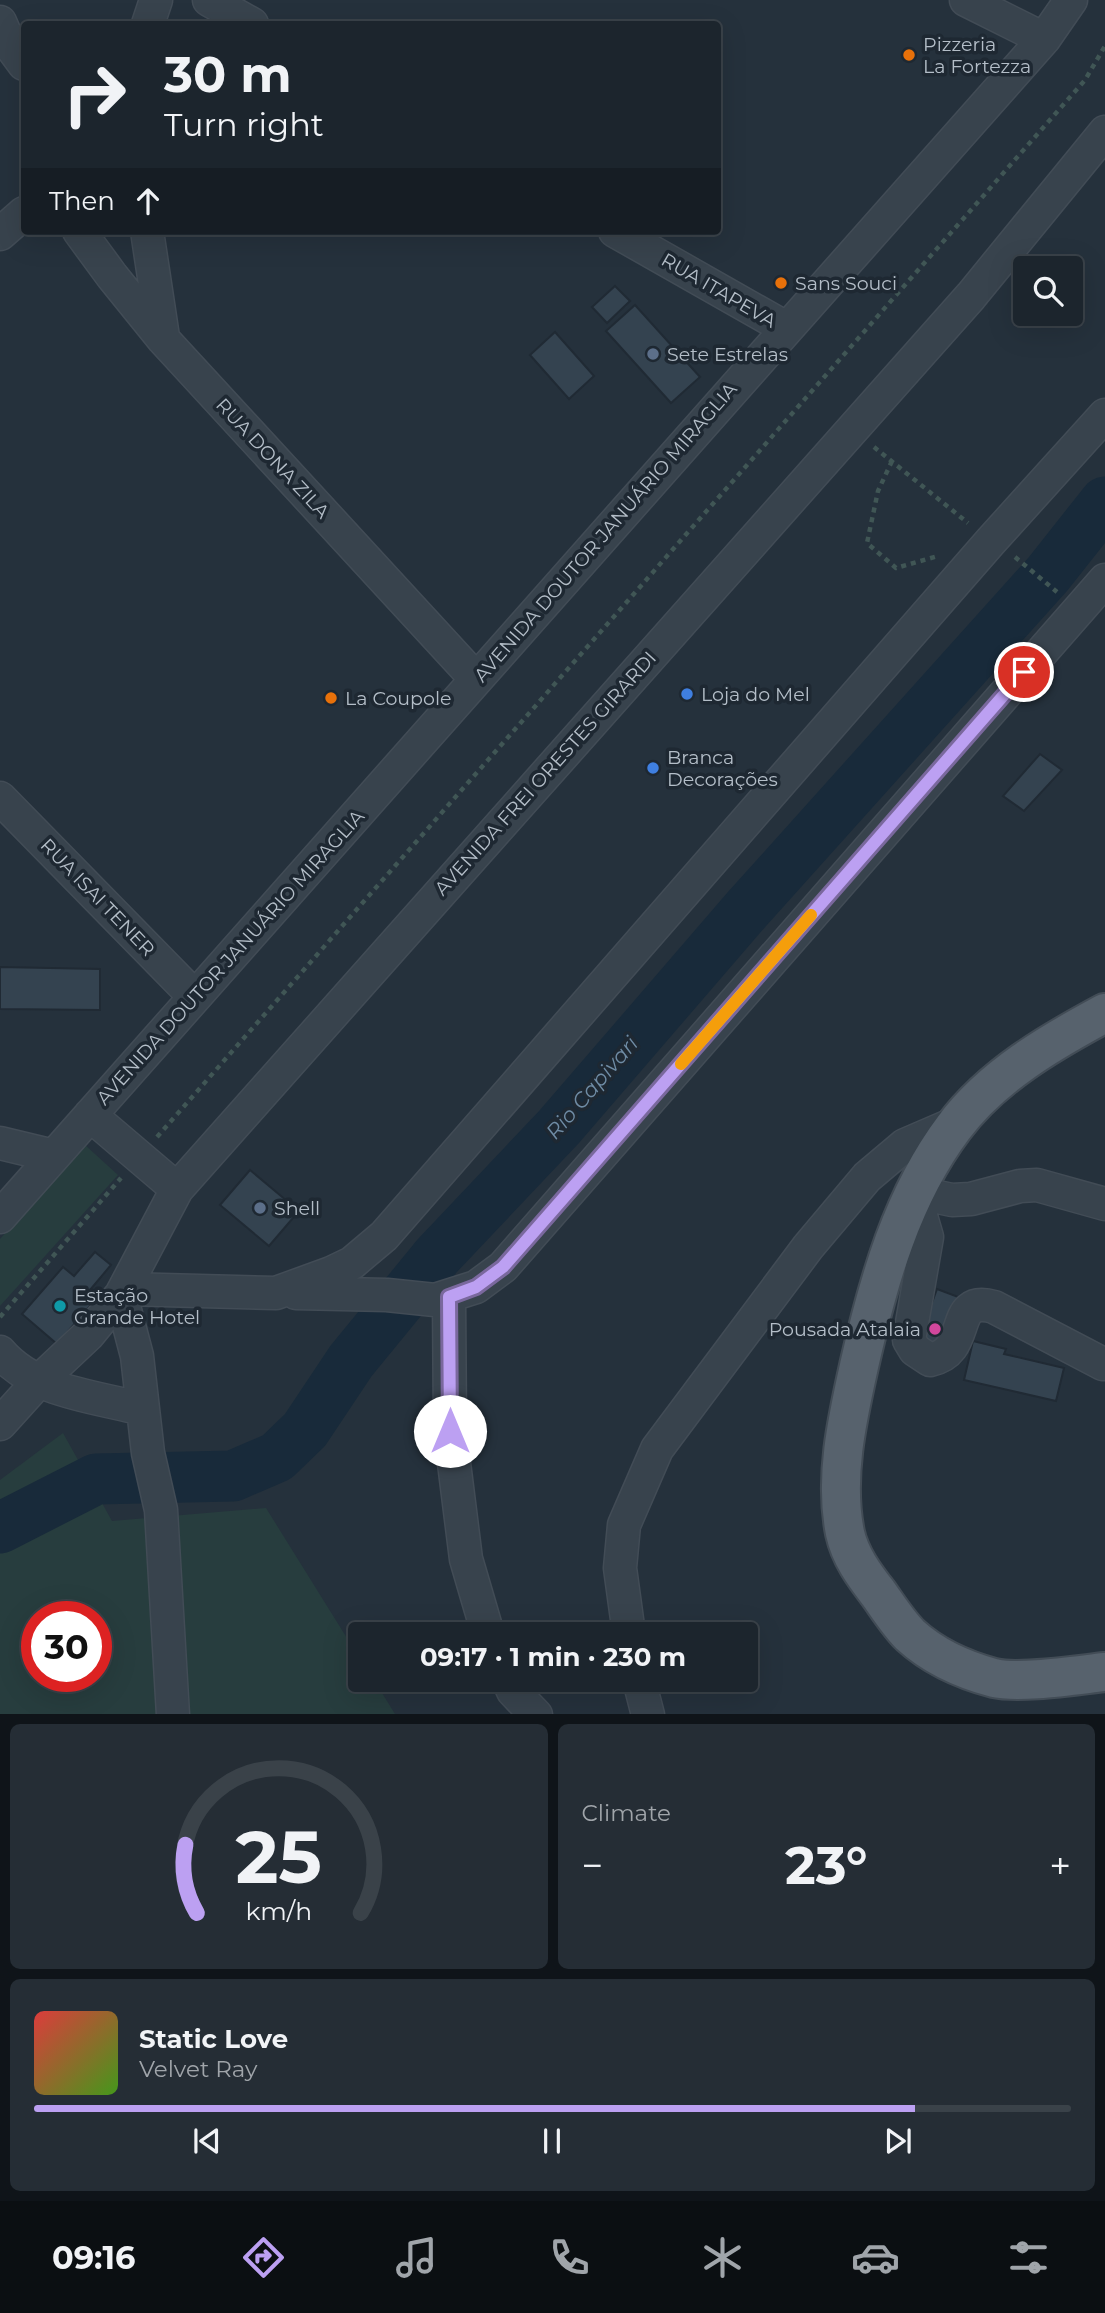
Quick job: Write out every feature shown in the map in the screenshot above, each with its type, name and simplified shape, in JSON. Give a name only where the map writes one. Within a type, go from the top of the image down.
[{"type":"main road","points":[[1105,1013],[1056,1040],[999,1080],[956,1123],[936,1152],[914,1192],[874,1297],[850,1406],[840,1476],[845,1535],[859,1569],[910,1634],[946,1660],[996,1679],[1105,1672]]},
{"type":"street","points":[[149,21],[156,0]]},
{"type":"street","points":[[209,0],[247,21]]},
{"type":"street","points":[[966,0],[1044,39]]},
{"type":"street","name":"AVENIDA DOUTOR JANUÁRIO MIRAGLIA","points":[[0,1217],[1044,39],[1071,0]]},
{"type":"street","points":[[0,22],[10,45],[21,60]]},
{"type":"street","name":"AVENIDA FREI ORESTES GIRARDI","points":[[0,1423],[38,1382],[88,1335],[123,1292],[177,1189],[971,296],[1105,132]]},
{"type":"street","points":[[0,234],[21,216]]},
{"type":"street","name":"RUA DONA ZILA","points":[[82,235],[163,339],[476,678]]},
{"type":"street","points":[[148,235],[163,339]]},
{"type":"street","name":"RUA ITAPEVA","points":[[622,235],[786,328]]},
{"type":"street","points":[[276,1293],[352,1263],[384,1236],[1001,548],[1105,415]]},
{"type":"street","points":[[173,1714],[161,1510],[148,1453],[137,1356],[123,1292],[442,1298],[476,1287],[503,1267],[1105,580]]},
{"type":"street","name":"RUA ISAI TENER","points":[[0,798],[195,997]]},
{"type":"street","points":[[90,1115],[177,1189]]},
{"type":"street","points":[[627,1622],[620,1569],[624,1525],[657,1449],[808,1247],[867,1177],[905,1145],[956,1123]]},
{"type":"street","points":[[0,1143],[54,1156]]},
{"type":"street","points":[[1103,1364],[994,1307],[984,1305],[972,1307],[967,1312],[953,1348],[943,1357],[930,1360],[915,1350],[909,1340],[928,1237],[914,1192],[952,1200],[971,1199],[1020,1186],[1037,1185],[1105,1204]]},
{"type":"street","points":[[442,1298],[450,1431],[466,1559],[484,1622]]},
{"type":"street","points":[[0,1352],[19,1371],[38,1382],[142,1409]]},
{"type":"street","points":[[514,1692],[536,1714]]},
{"type":"street","points":[[642,1692],[648,1714]]},
{"type":"path","points":[[0,1317],[1085,80],[1105,46]]},
{"type":"path","points":[[852,429],[1059,593]]},
{"type":"path","points":[[892,461],[878,491],[867,543],[896,568],[941,555]]},
{"type":"green space","points":[[84,1144],[118,1175],[0,1306],[0,1239]]},
{"type":"green space","points":[[63,1433],[112,1521],[266,1508],[348,1640],[348,1692],[381,1692],[395,1714],[0,1714],[0,1480]]},
{"type":"building","points":[[615,286],[630,301],[607,323],[592,307]]},
{"type":"building","name":"Sete Estrelas","points":[[635,305],[700,377],[671,403],[606,331]]},
{"type":"building","points":[[555,332],[594,376],[569,399],[530,355]]},
{"type":"building","points":[[1040,754],[1062,770],[1024,811],[1003,796]]},
{"type":"building","points":[[0,967],[100,969],[100,1010],[0,1009]]},
{"type":"building","name":"Shell","points":[[250,1170],[299,1211],[269,1246],[220,1205]]},
{"type":"building","name":"Estação Grande Hotel","points":[[95,1252],[111,1265],[90,1290],[98,1297],[57,1344],[22,1314],[63,1267],[74,1276]]},
{"type":"building","points":[[937,1289],[961,1298],[943,1347],[919,1338]]},
{"type":"building","points":[[973,1341],[1006,1349],[1004,1354],[1064,1368],[1056,1401],[964,1380]]},
{"type":"waterway","name":"Rio Capivari","points":[[0,1528],[96,1479],[233,1476],[277,1457],[305,1430],[351,1361],[437,1256],[559,1127],[747,909],[1048,574],[1105,502]]},
{"type":"slow traffic","points":[[681,1064],[811,915]]},
{"type":"place","name":"Pizzeria La Fortezza","points":[[909,55]]},
{"type":"place","name":"Sans Souci","points":[[781,283]]},
{"type":"place","name":"Sete Estrelas","points":[[653,354]]},
{"type":"place","name":"Loja do Mel","points":[[687,694]]},
{"type":"place","name":"La Coupole","points":[[331,698]]},
{"type":"place","name":"Branca Decorações","points":[[653,768]]},
{"type":"place","name":"Shell","points":[[260,1208]]},
{"type":"place","name":"Estação Grande Hotel","points":[[60,1306]]},
{"type":"place","name":"Pousada Atalaia","points":[[935,1329]]},
{"type":"route","points":[[450,1431],[449,1297],[476,1287],[503,1267],[1024,672]]}]
